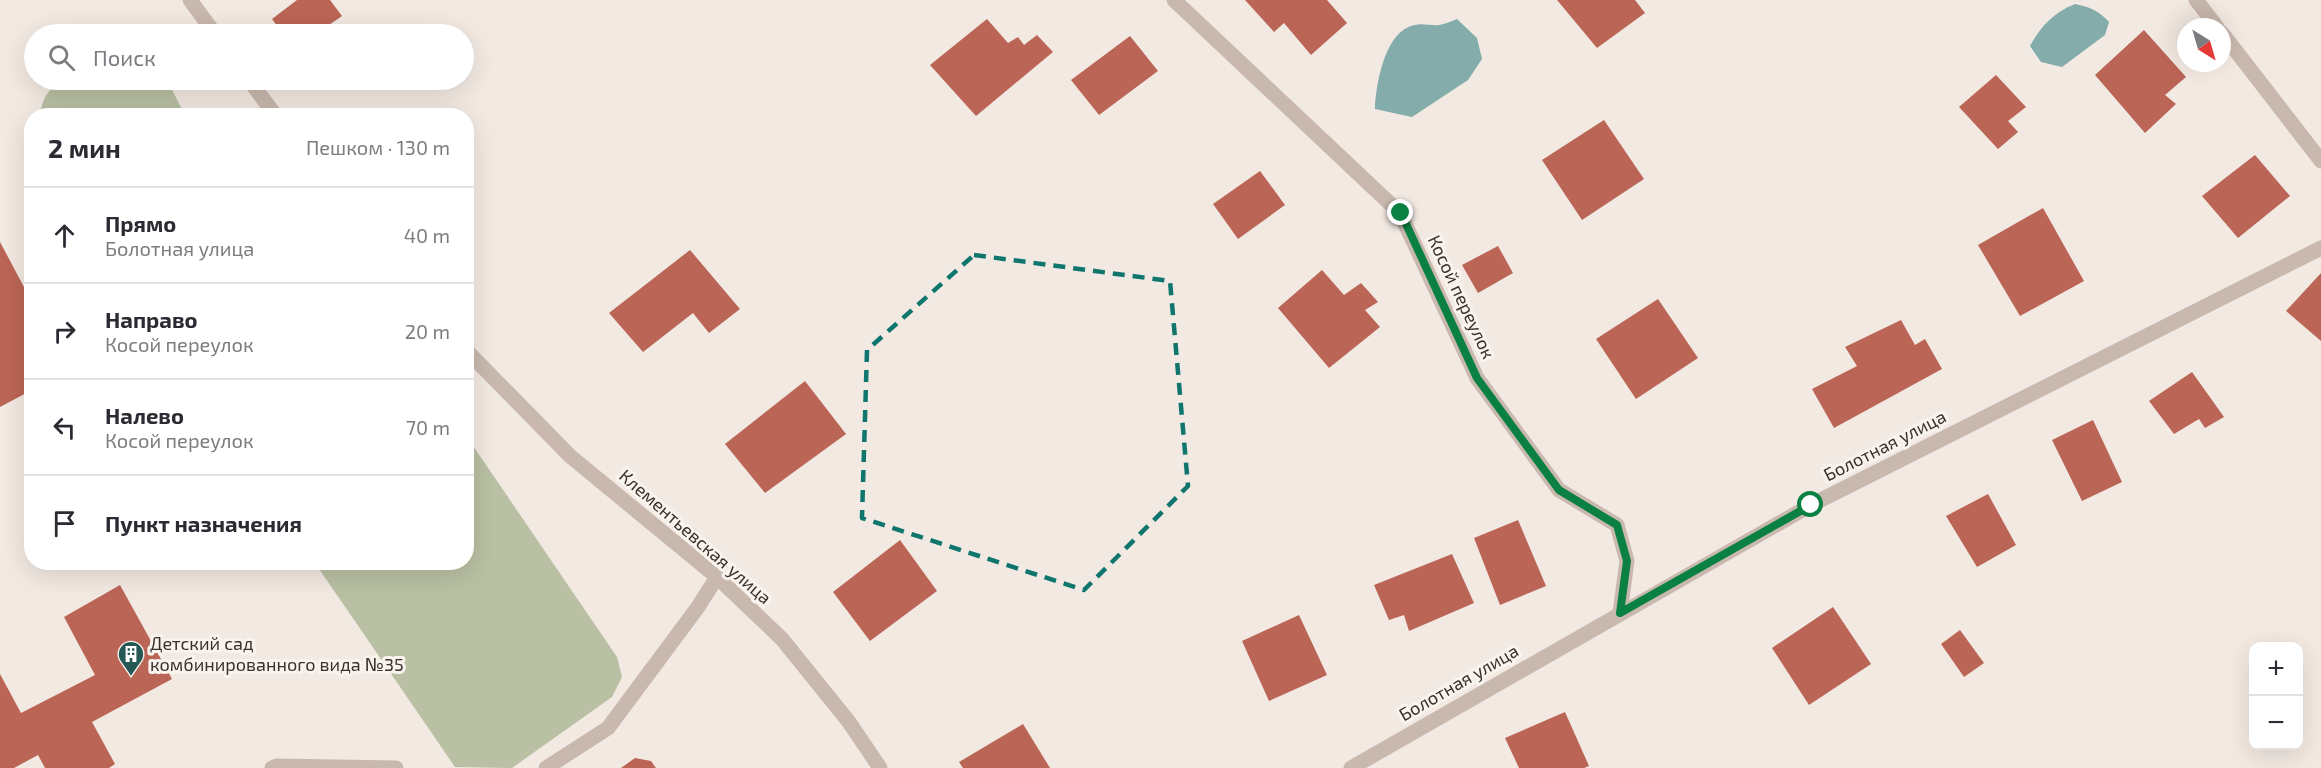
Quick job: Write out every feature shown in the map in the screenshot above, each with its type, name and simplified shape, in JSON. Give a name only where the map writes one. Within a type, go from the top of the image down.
[{"type":"street","points":[[190,0],[208,24]]},
{"type":"street","name":"Косой переулок","points":[[1174,0],[1401,213],[1477,378],[1559,490],[1617,525],[1627,561],[1620,613]]},
{"type":"street","points":[[2196,0],[2210,18]]},
{"type":"street","points":[[2231,45],[2321,161]]},
{"type":"street","points":[[256,90],[270,108]]},
{"type":"street","name":"Болотная улица","points":[[1351,768],[1811,505],[2321,248]]},
{"type":"street","name":"Клементьевская улица","points":[[474,358],[570,456],[717,578],[782,639],[849,722],[880,768]]},
{"type":"street","points":[[546,768],[608,728],[698,608],[717,578]]},
{"type":"street","points":[[272,768],[277,766],[396,768]]},
{"type":"highlighted area","points":[[974,255],[1170,281],[1188,486],[1084,590],[862,518],[867,350]]},
{"type":"green space","points":[[51,90],[172,90],[181,108],[42,108]]},
{"type":"green space","points":[[474,447],[617,657],[622,677],[612,697],[512,768],[455,767],[320,570],[474,570]]},
{"type":"water","points":[[2075,4],[2094,10],[2109,22],[2105,35],[2062,67],[2041,62],[2030,46],[2034,39],[2054,16]]},
{"type":"water","points":[[1457,19],[1477,38],[1482,59],[1468,80],[1412,117],[1375,109],[1380,73],[1389,47],[1396,37],[1405,29],[1415,25],[1439,25]]},
{"type":"building","points":[[297,0],[330,0],[342,16],[330,24],[276,24],[272,19]]},
{"type":"building","points":[[1245,0],[1327,0],[1347,23],[1311,55],[1284,23],[1274,32]]},
{"type":"building","points":[[1557,0],[1635,0],[1645,13],[1597,48]]},
{"type":"building","points":[[987,19],[1008,43],[1018,37],[1024,45],[1037,35],[1053,52],[976,116],[930,65]]},
{"type":"building","points":[[2144,30],[2177,67],[2177,72],[2182,72],[2186,77],[2165,95],[2176,104],[2145,133],[2095,75]]},
{"type":"building","points":[[1130,36],[1158,71],[1099,115],[1071,80]]},
{"type":"building","points":[[1996,75],[2026,107],[2008,121],[2018,132],[1998,149],[1959,107]]},
{"type":"building","points":[[1604,120],[1644,179],[1582,220],[1542,160]]},
{"type":"building","points":[[2255,155],[2290,196],[2238,238],[2202,196]]},
{"type":"building","points":[[1260,171],[1285,205],[1238,239],[1213,204]]},
{"type":"building","points":[[2043,208],[2084,281],[2020,316],[1978,245]]},
{"type":"building","points":[[0,242],[24,287],[24,394],[0,407]]},
{"type":"building","points":[[1498,246],[1513,273],[1478,293],[1462,265]]},
{"type":"building","points":[[690,250],[740,309],[709,333],[693,313],[643,352],[609,313]]},
{"type":"building","points":[[1322,270],[1344,295],[1361,283],[1378,302],[1365,310],[1380,327],[1329,368],[1278,308]]},
{"type":"building","points":[[2321,273],[2321,341],[2286,311]]},
{"type":"building","points":[[1658,299],[1698,358],[1636,399],[1596,339]]},
{"type":"building","points":[[1901,320],[1915,345],[1925,339],[1942,369],[1834,428],[1812,389],[1857,366],[1845,347]]},
{"type":"building","points":[[2192,372],[2224,417],[2205,428],[2199,419],[2174,434],[2149,401]]},
{"type":"building","points":[[805,381],[846,434],[765,493],[725,444]]},
{"type":"building","points":[[2093,420],[2122,482],[2082,501],[2052,440]]},
{"type":"building","points":[[1988,494],[2016,545],[1977,567],[1946,516]]},
{"type":"building","points":[[1518,520],[1546,586],[1500,605],[1474,538]]},
{"type":"building","points":[[900,540],[937,591],[870,641],[833,592]]},
{"type":"building","points":[[1452,554],[1474,603],[1409,631],[1404,615],[1389,620],[1374,585]]},
{"type":"building","name":"Детский сад комбинированного вида №35","points":[[120,585],[172,679],[92,722],[115,764],[109,768],[45,768],[38,755],[14,768],[0,768],[0,674],[21,713],[95,675],[64,617]]},
{"type":"building","points":[[1833,607],[1871,664],[1809,705],[1772,648]]},
{"type":"building","points":[[1299,615],[1327,675],[1269,701],[1242,641]]},
{"type":"building","points":[[1960,630],[1984,663],[1964,677],[1941,644]]},
{"type":"building","points":[[1565,712],[1589,766],[1584,768],[1519,768],[1505,738]]},
{"type":"building","points":[[1023,724],[1050,768],[963,768],[959,762]]},
{"type":"building","points":[[635,758],[651,761],[656,768],[621,768]]},
{"type":"place","name":"Детский сад комбинированного вида №35","points":[[131,677]]},
{"type":"route","points":[[1401,213],[1477,378],[1559,490],[1617,525],[1627,561],[1620,613],[1811,505]]}]
